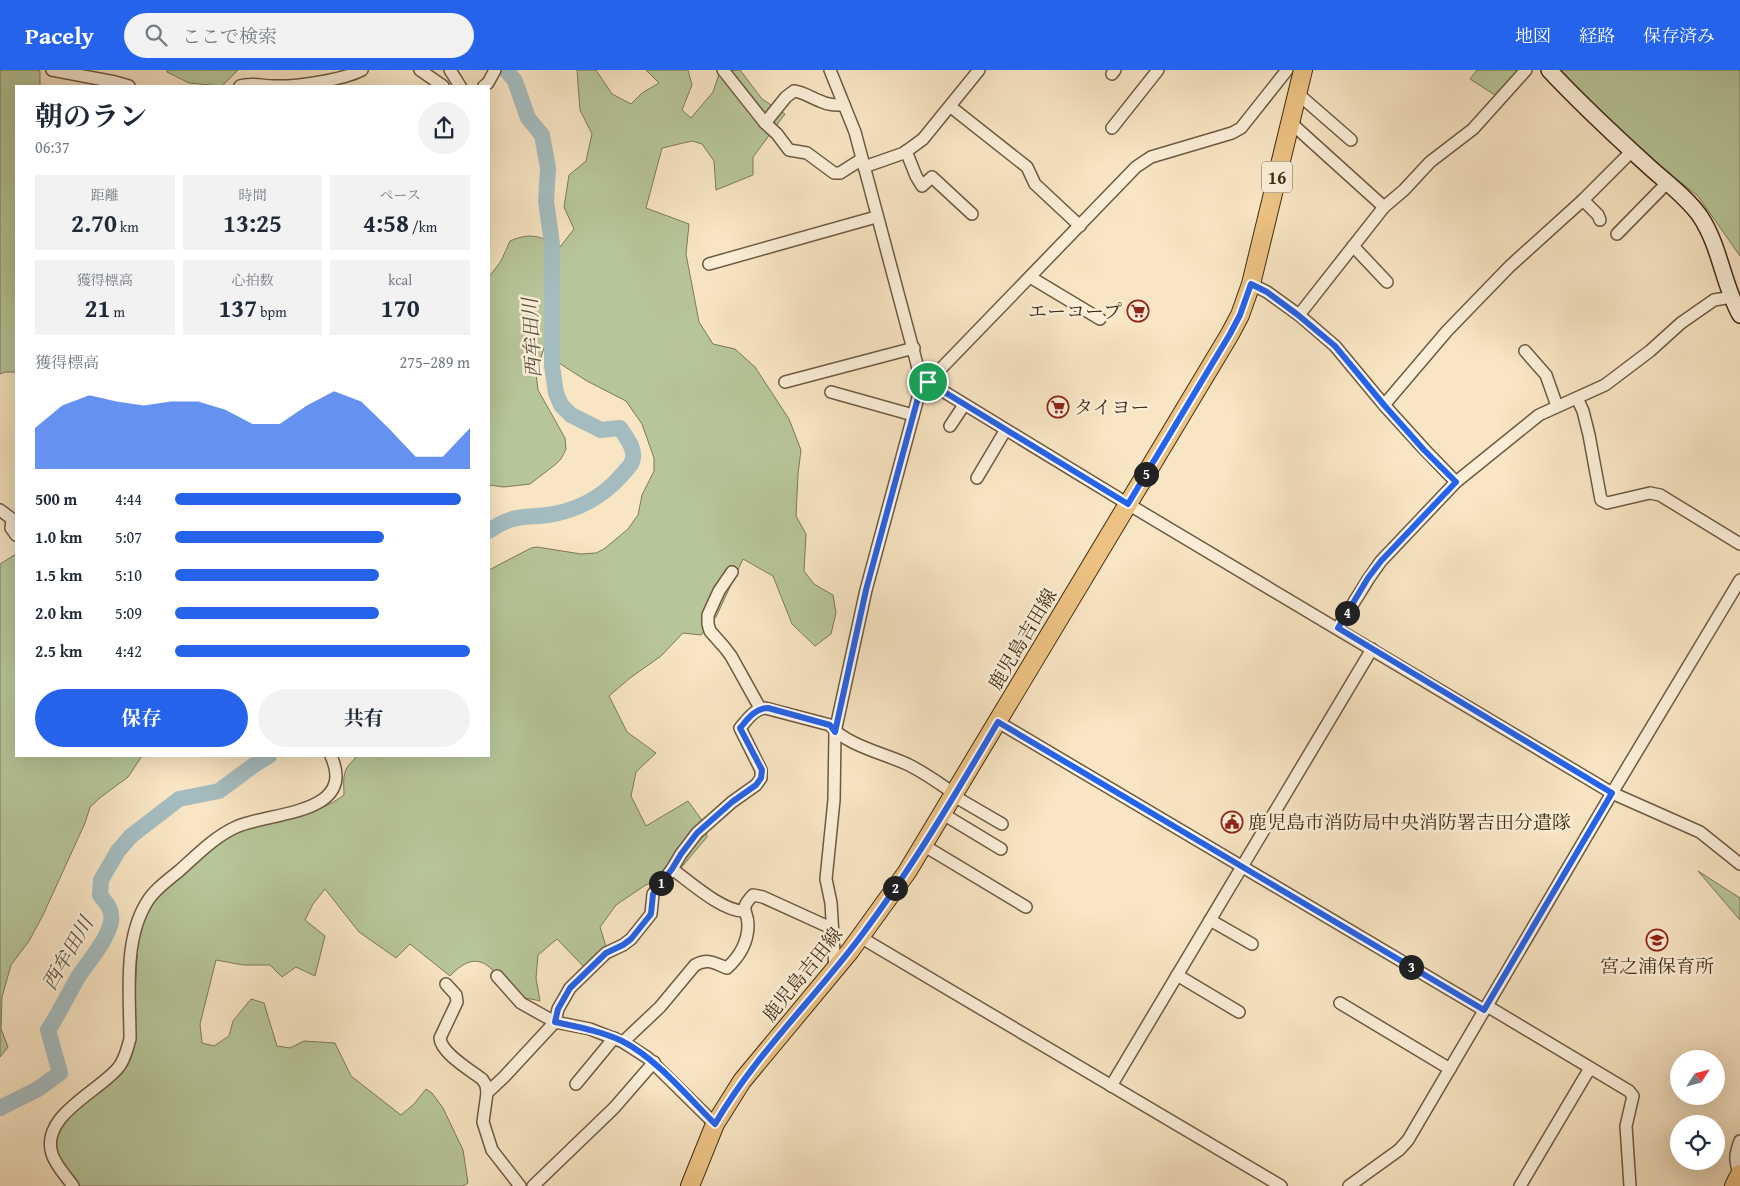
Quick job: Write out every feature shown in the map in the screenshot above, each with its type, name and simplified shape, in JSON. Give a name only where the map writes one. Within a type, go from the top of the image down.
[{"type":"main road","name":"鹿児島吉田線","points":[[690,1186],[715,1124],[742,1081],[860,937],[924,845],[1230,334],[1240,315],[1251,284],[1303,70]]},
{"type":"main road","points":[[1734,1186],[1740,1174]]},
{"type":"street","points":[[52,70],[126,85]]},
{"type":"street","points":[[285,85],[353,74],[362,70]]},
{"type":"street","points":[[420,70],[442,85]]},
{"type":"street","points":[[450,70],[459,85]]},
{"type":"street","points":[[485,85],[495,70]]},
{"type":"street","points":[[723,70],[789,150],[806,153],[834,173],[840,174],[863,163],[906,151],[923,139],[980,70]]},
{"type":"street","points":[[830,70],[855,132],[876,217],[925,383],[1612,793],[1700,832],[1740,864]]},
{"type":"street","points":[[1112,128],[1158,70]]},
{"type":"street","points":[[834,969],[831,903],[826,879],[834,800],[835,732],[866,590],[913,415],[925,383],[1136,168],[1151,157],[1232,133],[1241,128],[1287,70]]},
{"type":"street","points":[[1298,315],[1384,207],[1404,190],[1430,162],[1473,129],[1526,70]]},
{"type":"street","points":[[1549,70],[1572,95],[1698,214],[1710,233],[1740,315]]},
{"type":"street","points":[[242,85],[247,83],[266,85]]},
{"type":"street","points":[[765,123],[786,97],[794,91],[804,93],[830,105],[844,104]]},
{"type":"street","points":[[1298,93],[1351,140]]},
{"type":"street","points":[[951,106],[1027,168],[1036,184],[1080,226]]},
{"type":"street","points":[[1290,122],[1384,207]]},
{"type":"street","points":[[906,151],[922,186],[932,177],[972,214]]},
{"type":"street","points":[[1384,405],[1447,332],[1498,278],[1583,200],[1632,151]]},
{"type":"street","points":[[1617,234],[1667,183]]},
{"type":"street","points":[[1583,200],[1598,214],[1600,220]]},
{"type":"street","points":[[710,264],[876,217]]},
{"type":"street","points":[[1353,246],[1387,282]]},
{"type":"street","points":[[1030,277],[1100,319]]},
{"type":"street","points":[[1251,284],[1267,292],[1335,346],[1424,450],[1456,482]]},
{"type":"street","points":[[1338,628],[1368,578],[1381,561],[1456,482],[1539,415],[1605,385],[1650,352],[1681,323],[1714,300],[1732,297]]},
{"type":"street","points":[[786,382],[914,348]]},
{"type":"street","points":[[1525,351],[1546,375],[1557,406]]},
{"type":"street","points":[[831,392],[913,415]]},
{"type":"street","points":[[1576,398],[1583,411],[1601,500],[1607,503],[1650,493],[1660,495],[1740,544]]},
{"type":"street","points":[[950,426],[964,406]]},
{"type":"street","points":[[977,478],[1005,430]]},
{"type":"street","points":[[0,510],[12,519],[12,528],[15,533]]},
{"type":"street","points":[[732,572],[718,591],[708,616],[708,624],[710,631],[728,652],[760,708]]},
{"type":"street","points":[[1349,1186],[1399,1150],[1408,1140],[1740,580]]},
{"type":"street","points":[[1111,1086],[1372,649]]},
{"type":"street","points":[[487,1093],[555,1022],[558,1009],[570,988],[606,953],[631,939],[651,914],[653,894],[697,833],[732,802],[756,785],[761,778],[762,770],[740,728],[760,708],[768,708],[830,725],[835,732],[858,744],[912,767],[1002,824]]},
{"type":"street","points":[[998,722],[1242,867],[1629,1091],[1633,1096],[1626,1126],[1630,1186]]},
{"type":"street","points":[[73,1186],[52,1155],[51,1137],[58,1121],[120,1066],[126,1052],[130,1040],[130,957],[132,936],[138,917],[147,901],[160,887],[206,847],[235,827],[251,820],[310,808],[321,802],[334,783],[336,770],[331,757]]},
{"type":"street","points":[[943,814],[1001,849]]},
{"type":"street","points":[[924,845],[1026,906]]},
{"type":"street","points":[[672,869],[719,902],[738,911],[744,911]]},
{"type":"street","points":[[576,1084],[618,1040],[660,1007],[695,964],[711,961],[727,968],[737,959],[745,941],[748,923],[744,911],[746,903],[753,896],[763,897],[831,928]]},
{"type":"street","points":[[1210,920],[1252,944]]},
{"type":"street","points":[[860,937],[1281,1186]]},
{"type":"street","points":[[1177,975],[1238,1012]]},
{"type":"street","points":[[497,976],[521,1003],[555,1022],[590,1029],[618,1040],[654,1062],[715,1124]]},
{"type":"street","points":[[446,984],[456,995],[457,1002],[440,1038],[440,1044],[446,1052],[482,1079],[486,1085],[487,1093],[483,1122],[492,1150],[520,1186]]},
{"type":"street","points":[[1340,1003],[1450,1069]]},
{"type":"street","points":[[533,1186],[614,1108],[654,1062]]},
{"type":"street","points":[[1520,1186],[1590,1068]]},
{"type":"street","points":[[1740,1141],[1734,1155],[1735,1165],[1740,1174]]},
{"type":"green space","points":[[0,70],[37,70],[40,71],[40,85],[15,85],[15,372],[0,374]]},
{"type":"green space","points":[[167,70],[238,70],[223,85],[189,83],[167,72]]},
{"type":"green space","points":[[577,70],[596,70],[612,94],[631,104],[642,93],[659,83],[646,70],[688,70],[692,85],[682,110],[691,118],[713,92],[720,71],[740,70],[762,99],[785,114],[753,157],[753,175],[716,190],[714,161],[702,144],[692,141],[662,148],[646,208],[689,224],[686,254],[699,322],[713,344],[735,349],[755,367],[789,419],[801,450],[796,516],[806,534],[804,571],[814,584],[833,595],[836,613],[831,634],[815,646],[792,624],[773,576],[743,559],[716,617],[701,635],[683,633],[661,656],[609,696],[627,732],[656,753],[636,772],[631,796],[646,826],[688,801],[706,826],[707,837],[680,869],[644,886],[616,905],[600,927],[607,950],[585,968],[557,939],[538,955],[536,978],[540,1001],[518,995],[495,972],[480,962],[471,962],[461,966],[450,976],[410,944],[396,958],[359,932],[325,889],[313,904],[305,920],[325,936],[315,976],[296,967],[282,977],[270,965],[243,965],[216,960],[200,1024],[202,1043],[214,1046],[229,1036],[233,1021],[251,999],[264,1003],[277,1046],[290,1048],[304,1041],[335,1043],[351,1076],[401,1115],[414,1104],[426,1089],[432,1093],[443,1108],[463,1150],[468,1183],[463,1186],[78,1186],[60,1161],[56,1146],[58,1133],[66,1120],[77,1109],[115,1076],[124,1065],[131,1050],[134,1030],[137,935],[145,913],[155,899],[192,864],[232,833],[254,825],[307,813],[332,803],[344,795],[345,773],[355,757],[490,757],[490,569],[531,548],[537,547],[581,554],[596,553],[604,549],[628,529],[638,515],[642,495],[654,471],[654,458],[642,424],[626,401],[587,381],[559,363],[544,348],[536,373],[538,390],[565,438],[566,449],[556,464],[530,484],[504,487],[490,485],[490,276],[501,261],[510,241],[517,238],[535,236],[560,247],[574,229],[564,207],[569,175],[586,161],[592,134],[580,110]]},
{"type":"green space","points":[[1477,70],[1523,70],[1498,97],[1470,79]]},
{"type":"green space","points":[[1558,70],[1740,70],[1740,256],[1698,196],[1647,156]]},
{"type":"green space","points":[[15,555],[15,757],[141,757],[128,777],[90,807],[85,823],[43,915],[29,941],[11,965],[2,997],[1,1029],[8,1047],[0,1057],[0,564]]},
{"type":"green space","points":[[1698,871],[1740,898],[1740,920]]},
{"type":"waterway","name":"西牟田川","points":[[490,530],[507,521],[521,517],[554,514],[590,501],[613,484],[630,466],[633,457],[630,444],[620,428],[601,430],[571,415],[561,405],[556,393],[552,366],[552,244],[546,201],[548,168],[542,135],[528,118],[515,81],[506,70]]},
{"type":"waterway","name":"西牟田川","points":[[0,1108],[38,1089],[60,1073],[48,1030],[77,979],[101,945],[109,930],[111,914],[109,907],[100,895],[101,880],[118,851],[131,836],[179,799],[219,791],[267,757]]},
{"type":"place","name":"エーコープ","points":[[1138,311]]},
{"type":"place","name":"タイヨー","points":[[1058,407]]},
{"type":"place","name":"鹿児島市消防局中央消防署吉田分遣隊","points":[[1232,822]]},
{"type":"place","name":"宮之浦保育所","points":[[1657,940]]},
{"type":"route","points":[[1251,284],[1267,292],[1335,346],[1424,450],[1456,482],[1381,561],[1368,578],[1338,628],[1612,793],[1484,1010],[998,722],[937,824],[891,894],[850,950],[742,1081],[715,1124],[654,1062],[623,1042],[590,1029],[555,1022],[558,1009],[570,988],[606,953],[631,939],[651,914],[653,894],[697,833],[732,802],[756,785],[761,778],[762,770],[740,728],[752,715],[760,708],[768,708],[830,725],[835,732],[866,590],[887,509],[922,383],[928,382],[964,406],[1128,504],[1230,334],[1240,315],[1251,284]]}]
